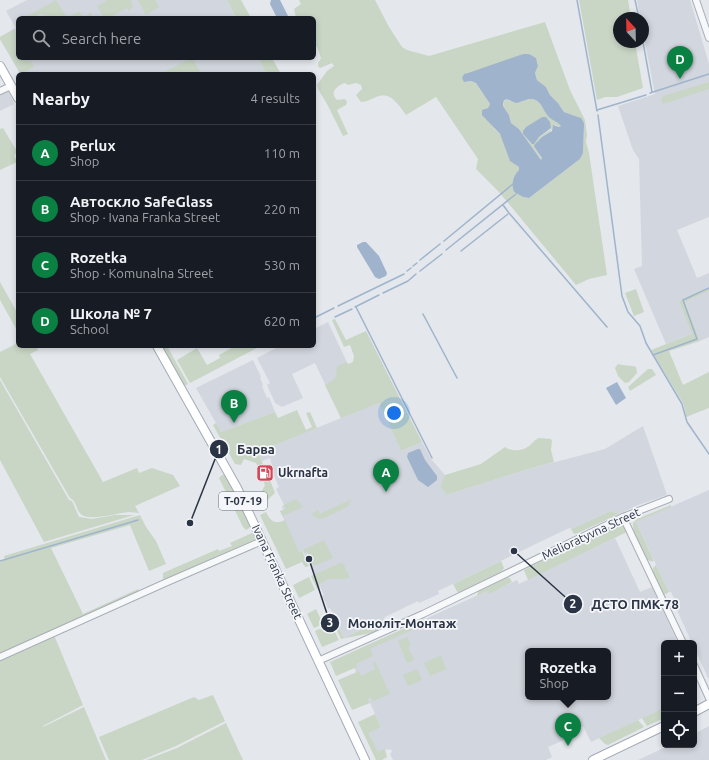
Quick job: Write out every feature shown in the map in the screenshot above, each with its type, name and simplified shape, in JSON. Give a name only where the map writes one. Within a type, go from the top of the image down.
[{"type":"main road","points":[[0,66],[16,95]]},
{"type":"main road","name":"Ivana Franka Street","points":[[159,348],[234,482],[365,760]]},
{"type":"main road","points":[[697,710],[709,704]]},
{"type":"main road","points":[[593,760],[661,727]]},
{"type":"street","points":[[696,0],[709,38]]},
{"type":"street","points":[[0,91],[11,86]]},
{"type":"street","name":"Melioratyvna Street","points":[[318,661],[423,614],[623,517],[669,500]]},
{"type":"street","points":[[629,530],[631,520],[636,512]]},
{"type":"street","points":[[623,517],[682,640]]},
{"type":"street","points":[[0,657],[165,583],[262,542]]},
{"type":"street","points":[[697,672],[709,698]]},
{"type":"shaded area","points":[[27,0],[227,0],[235,16],[16,16],[16,28],[6,11]]},
{"type":"shaded area","points":[[637,0],[690,0],[709,64],[709,217],[677,230],[697,278],[709,273],[709,288],[679,301],[692,334],[666,344],[634,269],[642,266],[639,159],[633,150],[618,106],[655,94],[646,48],[649,48],[649,12],[639,12]]},
{"type":"shaded area","points":[[16,28],[16,60],[259,60],[265,72],[19,72],[0,37]]},
{"type":"shaded area","points":[[8,90],[14,104],[0,111],[0,94]]},
{"type":"shaded area","points":[[709,291],[709,337],[700,341],[685,302]]},
{"type":"shaded area","points":[[328,322],[368,407],[379,403],[401,451],[422,442],[431,459],[445,475],[440,486],[446,495],[525,470],[605,449],[643,426],[667,495],[638,505],[619,514],[611,511],[571,529],[567,529],[438,591],[439,594],[419,603],[418,601],[344,638],[330,608],[328,609],[322,596],[324,595],[303,551],[299,552],[280,511],[283,510],[282,506],[284,505],[276,489],[279,487],[270,458],[262,461],[258,452],[341,418],[315,363],[292,374],[303,398],[282,407],[275,403],[267,385],[270,383],[257,358],[276,348],[316,348],[316,328]]},
{"type":"shaded area","points":[[253,360],[261,377],[262,386],[267,398],[269,397],[275,412],[221,432],[196,388]]},
{"type":"shaded area","points":[[709,490],[709,678],[697,654],[697,640],[691,640],[676,608],[678,606],[671,592],[669,592],[636,522]]},
{"type":"shaded area","points":[[615,538],[640,592],[652,587],[677,640],[661,640],[661,709],[591,742],[583,726],[567,734],[568,738],[548,747],[552,757],[546,760],[393,760],[390,754],[392,752],[391,749],[378,753],[369,732],[381,727],[348,654],[487,591],[489,593],[517,580],[519,584]]},
{"type":"shaded area","points":[[709,726],[709,760],[638,760],[664,748],[697,748],[697,732]]},
{"type":"green space","points":[[56,0],[66,16],[44,16],[42,13],[37,16],[28,16]]},
{"type":"green space","points":[[107,0],[131,0],[133,7],[129,11],[127,8],[113,16],[103,16],[97,6]]},
{"type":"green space","points":[[138,0],[155,0],[159,7],[146,15]]},
{"type":"green space","points":[[227,0],[241,0],[250,16],[235,16]]},
{"type":"green space","points":[[299,0],[375,0],[389,27],[402,47],[407,50],[429,56],[545,22],[570,90],[585,120],[587,135],[586,142],[589,153],[607,275],[589,279],[576,285],[499,192],[476,169],[478,159],[436,97],[406,115],[395,101],[387,96],[383,95],[361,102],[356,95],[362,89],[361,85],[356,83],[348,85],[345,83],[339,86],[334,92],[337,100],[345,99],[347,102],[346,105],[337,110],[348,134],[343,136],[317,85],[327,71],[334,66],[332,63],[320,68],[318,66],[321,58],[316,46],[316,16],[296,16],[294,9],[301,4]],"holes":[[[523,54],[529,54],[537,61],[538,66],[535,73],[537,80],[546,87],[550,95],[564,112],[578,117],[584,127],[583,153],[580,159],[529,198],[523,197],[514,192],[514,180],[519,167],[509,158],[502,137],[482,111],[488,108],[490,104],[476,83],[471,81],[464,82]]]},
{"type":"green space","points":[[579,0],[628,0],[630,12],[613,12],[613,48],[636,48],[643,88],[617,97],[605,97],[597,100]]},
{"type":"green space","points":[[79,11],[82,16],[70,16]]},
{"type":"green space","points":[[14,29],[16,33],[16,60],[30,60],[34,67],[25,72],[20,72],[0,37]]},
{"type":"green space","points":[[188,60],[194,60],[200,72],[164,72]]},
{"type":"green space","points":[[259,60],[273,60],[280,72],[265,72]]},
{"type":"green space","points":[[709,82],[709,89],[663,104],[661,99],[663,96]]},
{"type":"green space","points":[[529,99],[536,100],[547,115],[561,125],[560,127],[555,125],[553,126],[550,132],[537,143],[535,148],[543,160],[541,160],[519,129],[511,123],[509,115],[503,106],[504,101],[506,100],[521,102]],"holes":[[[542,117],[545,117],[548,120],[551,129],[531,143],[523,134],[525,128]]]},
{"type":"green space","points":[[3,128],[16,150],[16,154],[14,155],[16,162],[0,170],[0,129]]},
{"type":"green space","points":[[0,282],[16,310],[16,328],[0,300]]},
{"type":"green space","points":[[709,288],[709,291],[685,302],[700,341],[669,351],[683,385],[709,372],[709,408],[686,417],[683,403],[651,350],[692,334],[679,301]]},
{"type":"green space","points":[[636,289],[644,312],[634,316],[625,293]]},
{"type":"green space","points":[[335,319],[346,340],[366,331],[422,442],[401,451],[379,403],[341,418],[325,385],[335,378],[337,366],[347,362],[348,364],[353,362],[354,356],[350,345],[344,347],[332,320]]},
{"type":"green space","points":[[16,344],[16,348],[37,348],[38,350],[30,354],[103,482],[137,468],[139,473],[152,468],[173,475],[180,486],[135,506],[139,513],[129,512],[92,517],[82,515],[74,501],[70,498],[0,377],[0,352]]},
{"type":"green space","points":[[162,348],[168,348],[188,384],[184,386]]},
{"type":"green space","points":[[197,348],[207,365],[220,358],[219,355],[231,348],[257,348],[190,383],[177,360]]},
{"type":"green space","points":[[618,364],[636,367],[637,373],[629,382],[625,383],[618,376],[615,368]]},
{"type":"green space","points":[[648,369],[652,369],[656,375],[630,391],[628,387]]},
{"type":"green space","points":[[0,380],[69,500],[72,501],[79,517],[92,519],[115,515],[134,515],[44,542],[0,460]]},
{"type":"green space","points":[[297,410],[306,430],[312,427],[306,413],[310,412],[317,428],[258,452],[265,469],[260,471],[256,463],[244,459],[241,465],[235,464],[213,425],[216,423],[221,432],[275,412],[278,418]]},
{"type":"green space","points":[[539,438],[551,439],[551,450],[554,462],[446,495],[440,486],[445,475],[481,464],[505,447],[514,450],[524,449]]},
{"type":"green space","points":[[222,475],[225,475],[249,522],[250,527],[246,530],[243,527],[219,478]]},
{"type":"green space","points":[[268,475],[275,493],[257,508],[255,504],[265,485],[262,477]]},
{"type":"green space","points":[[296,499],[303,507],[283,516],[280,511],[286,509],[284,505]]},
{"type":"green space","points":[[352,499],[347,507],[324,518],[319,519],[312,515],[318,510],[320,514]]},
{"type":"green space","points":[[671,505],[671,507],[636,522],[654,561],[650,561],[645,557],[640,548],[633,523],[637,519]]},
{"type":"green space","points":[[611,511],[619,514],[578,533],[574,534],[571,529]]},
{"type":"green space","points":[[266,512],[269,518],[273,521],[278,522],[285,520],[299,552],[302,551],[309,566],[305,567],[302,562],[286,569],[260,515]]},
{"type":"green space","points":[[140,515],[156,541],[166,564],[149,571],[130,525],[51,548],[83,614],[138,589],[138,592],[0,655],[0,562],[5,560],[4,556]]},
{"type":"green space","points":[[622,521],[627,532],[528,580],[524,570]]},
{"type":"green space","points":[[252,533],[255,535],[257,540],[163,582],[163,573],[218,549],[219,551],[232,546],[230,543]]},
{"type":"green space","points":[[324,540],[333,558],[314,566],[307,551],[304,553],[303,550]]},
{"type":"green space","points":[[501,561],[504,568],[502,571],[458,593],[453,584]]},
{"type":"green space","points":[[342,562],[350,577],[345,579],[328,579],[319,584],[320,588],[317,589],[311,576]]},
{"type":"green space","points":[[656,565],[669,592],[664,595],[653,572],[653,568]]},
{"type":"green space","points":[[309,577],[315,590],[299,598],[293,585]]},
{"type":"green space","points":[[507,577],[510,578],[512,582],[489,594],[487,591],[477,596],[478,591]]},
{"type":"green space","points":[[316,609],[323,624],[314,628],[307,614]]},
{"type":"green space","points":[[384,619],[387,626],[376,632],[341,639],[333,623],[336,621],[344,638]]},
{"type":"green space","points":[[423,620],[423,625],[370,649],[373,656],[356,664],[357,667],[336,676],[330,662]]},
{"type":"green space","points":[[331,624],[339,640],[322,647],[315,631]]},
{"type":"green space","points":[[54,635],[83,705],[43,727],[84,707],[106,760],[0,760],[0,659]]},
{"type":"green space","points":[[407,637],[411,645],[408,647],[414,660],[407,663],[398,641]]},
{"type":"green space","points":[[441,655],[446,669],[430,676],[424,663]]},
{"type":"green space","points":[[375,661],[390,694],[373,701],[371,697],[368,699],[370,703],[352,710],[338,680],[359,671],[361,676],[375,669],[373,663]]},
{"type":"green space","points":[[417,669],[422,680],[408,686],[403,675]]},
{"type":"green space","points":[[213,695],[225,721],[176,746],[142,760],[109,760],[99,737],[194,697],[199,700]]},
{"type":"green space","points":[[661,709],[661,719],[647,726],[642,718]]},
{"type":"green space","points":[[375,714],[381,727],[369,733],[378,752],[385,749],[387,757],[382,760],[376,760],[358,722]]},
{"type":"green space","points":[[638,720],[644,727],[608,745],[599,738]]},
{"type":"green space","points":[[226,723],[243,760],[146,760],[177,748]]},
{"type":"water","points":[[271,0],[280,0],[288,16],[276,16],[270,4]]},
{"type":"water","points":[[523,54],[529,54],[536,58],[538,66],[535,73],[537,80],[546,87],[550,95],[564,112],[581,118],[584,123],[583,153],[580,159],[529,198],[523,197],[514,192],[513,180],[519,170],[519,167],[510,161],[500,134],[482,115],[482,110],[488,108],[490,104],[476,83],[471,81],[464,82],[462,78],[464,74]],"holes":[[[533,99],[539,103],[550,118],[561,126],[559,127],[553,125],[552,131],[542,137],[534,145],[542,158],[541,160],[519,129],[511,123],[509,115],[503,106],[504,100],[517,103]]]},
{"type":"water","points":[[542,117],[546,117],[550,122],[551,128],[539,137],[534,144],[532,144],[523,134],[523,131],[526,127]]},
{"type":"water","points":[[366,242],[379,256],[387,273],[386,276],[379,279],[375,277],[357,247],[357,245]]},
{"type":"water","points":[[617,382],[626,398],[616,405],[606,388]]},
{"type":"water","points":[[420,449],[425,460],[437,476],[437,480],[428,487],[418,480],[407,457],[408,453]]},
{"type":"waterway","points":[[577,0],[597,111]]},
{"type":"waterway","points":[[635,0],[638,12]]},
{"type":"waterway","points":[[644,48],[652,92]]},
{"type":"waterway","points":[[650,93],[709,74]]},
{"type":"waterway","points":[[597,110],[646,95]]},
{"type":"waterway","points":[[598,115],[622,296],[628,312],[640,326],[646,343],[682,404],[687,422],[709,454]]},
{"type":"waterway","points":[[444,241],[513,184]]},
{"type":"waterway","points":[[446,250],[516,194]]},
{"type":"waterway","points":[[503,205],[607,327]]},
{"type":"waterway","points":[[461,251],[508,214]]},
{"type":"waterway","points":[[420,260],[440,244]]},
{"type":"waterway","points":[[420,271],[442,254]]},
{"type":"waterway","points":[[413,266],[417,263]]},
{"type":"waterway","points":[[407,271],[411,268]]},
{"type":"waterway","points":[[338,306],[404,274]]},
{"type":"waterway","points":[[383,293],[408,281],[416,274]]},
{"type":"waterway","points":[[653,355],[697,339],[683,300],[709,288]]},
{"type":"waterway","points":[[355,307],[379,295]]},
{"type":"waterway","points":[[356,307],[432,458]]},
{"type":"waterway","points":[[316,317],[334,308]]},
{"type":"waterway","points":[[335,317],[352,309]]},
{"type":"waterway","points":[[423,314],[457,378]]},
{"type":"waterway","points":[[0,561],[138,520]]},
{"type":"place","name":"Школа № 7","points":[[680,79]]},
{"type":"place","name":"Автоскло SafeGlass","points":[[234,423]]},
{"type":"place","name":"Ukrnafta","points":[[265,473]]},
{"type":"place","name":"Perlux","points":[[386,492]]},
{"type":"place","name":"Барва","points":[[190,523]]},
{"type":"place","name":"ДСТО ПМК-78","points":[[514,551]]},
{"type":"place","name":"Моноліт-Монтаж","points":[[309,559]]},
{"type":"place","name":"Rozetka","points":[[568,746]]}]
